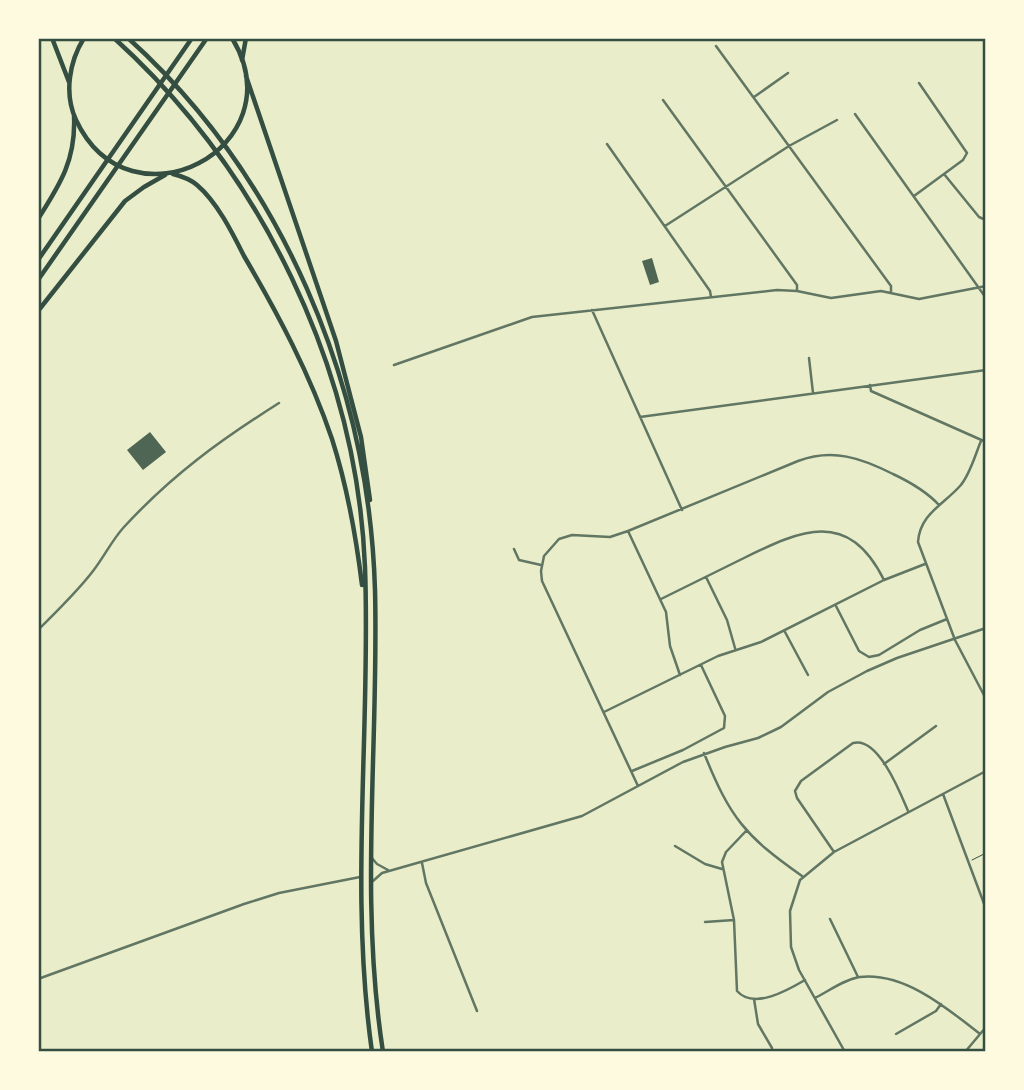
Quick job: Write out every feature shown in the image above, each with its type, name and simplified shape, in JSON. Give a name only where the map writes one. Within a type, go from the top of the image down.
[{"type":"highway","points":[[38,219],[62,181],[74,144],[74,116],[69,83],[52,38]]},
{"type":"highway","points":[[69,83],[73,62],[84,38]]},
{"type":"highway","points":[[114,38],[168,93],[223,162],[265,228],[299,295],[327,367],[347,440],[363,539],[365,617],[360,877],[363,963],[372,1052]]},
{"type":"highway","points":[[128,38],[167,77],[217,138],[260,201],[297,269],[327,339],[343,388],[361,464],[372,539]]},
{"type":"highway","points":[[38,260],[192,38]]},
{"type":"highway","points":[[38,280],[207,38]]},
{"type":"highway","points":[[232,38],[242,60],[336,341],[361,437],[369,488],[375,618],[370,895],[373,962],[383,1052]]},
{"type":"highway","points":[[242,60],[246,38]]},
{"type":"highway","points":[[74,116],[86,139],[109,161],[134,172],[173,174],[193,168],[211,157],[227,142],[237,128],[243,111],[246,76]]},
{"type":"highway","points":[[173,174],[198,186],[226,224],[284,328],[313,389],[333,442],[347,495],[365,617]]},
{"type":"highway","points":[[38,310],[120,206],[137,191],[166,175]]},
{"type":"street","points":[[716,46],[891,286],[891,293]]},
{"type":"street","points":[[754,97],[788,73]]},
{"type":"street","points":[[913,196],[963,160],[967,153],[919,83]]},
{"type":"street","points":[[663,100],[797,285],[797,291]]},
{"type":"street","points":[[855,114],[985,298]]},
{"type":"street","points":[[665,226],[789,146],[837,120]]},
{"type":"street","points":[[607,144],[710,291],[711,297]]},
{"type":"street","points":[[944,174],[979,218],[985,220]]},
{"type":"street","points":[[394,365],[531,317],[777,290],[831,298],[870,292],[919,299],[985,286]]},
{"type":"street","points":[[592,310],[682,510]]},
{"type":"street","points":[[809,358],[813,393]]},
{"type":"street","points":[[640,417],[985,369]]},
{"type":"street","points":[[870,385],[871,391],[983,441],[961,486],[925,518],[920,529],[919,549],[955,640],[985,699]]},
{"type":"street","points":[[38,630],[92,573],[121,530],[161,488],[215,444],[279,403]]},
{"type":"street","points":[[638,786],[542,581],[541,565],[549,548],[564,537],[577,534],[610,537],[628,531],[798,461],[828,454],[868,461],[918,487],[939,505]]},
{"type":"street","points":[[628,531],[661,599],[668,621],[672,655],[680,675]]},
{"type":"street","points":[[661,599],[792,535],[822,531],[839,534],[857,545],[873,561],[884,580]]},
{"type":"street","points":[[514,549],[519,560],[541,565]]},
{"type":"street","points":[[603,713],[736,649],[761,642],[884,580],[925,564]]},
{"type":"street","points":[[706,577],[727,620],[736,649]]},
{"type":"street","points":[[836,606],[859,651],[869,657],[879,655],[904,642],[919,630],[947,619]]},
{"type":"street","points":[[370,895],[379,874],[582,816],[704,753],[758,738],[780,727],[828,692],[867,671],[985,628]]},
{"type":"street","points":[[784,631],[808,675]]},
{"type":"street","points":[[631,771],[683,750],[724,728],[725,716],[701,665]]},
{"type":"street","points":[[884,764],[936,726]]},
{"type":"street","points":[[834,852],[795,791],[798,784],[857,741],[870,746],[884,764],[908,811]]},
{"type":"street","points":[[704,753],[721,795],[746,831],[802,876]]},
{"type":"street","points":[[845,1052],[805,980],[791,947],[791,905],[802,876],[834,852],[985,771]]},
{"type":"street","points":[[943,794],[985,909]]},
{"type":"street","points":[[746,831],[726,852],[722,862],[734,920],[736,986],[744,998],[754,999],[784,991],[805,980]]},
{"type":"street","points":[[675,846],[705,864],[722,869]]},
{"type":"street","points":[[370,852],[377,864],[391,870]]},
{"type":"street","points":[[422,863],[426,883],[477,1011]]},
{"type":"street","points":[[38,979],[255,900],[360,877]]},
{"type":"street","points":[[830,919],[858,977]]},
{"type":"street","points":[[705,922],[734,920]]},
{"type":"street","points":[[815,998],[858,977],[883,979],[898,983],[941,1004],[981,1034]]},
{"type":"street","points":[[754,999],[755,1016],[772,1048]]},
{"type":"street","points":[[896,1034],[936,1012],[941,1004]]},
{"type":"street","points":[[965,1052],[985,1027]]},
{"type":"path","points":[[968,862],[985,853]]},
{"type":"building","points":[[652,258],[659,282],[650,285],[642,261]]},
{"type":"building","points":[[150,432],[166,452],[143,470],[127,450]]}]
